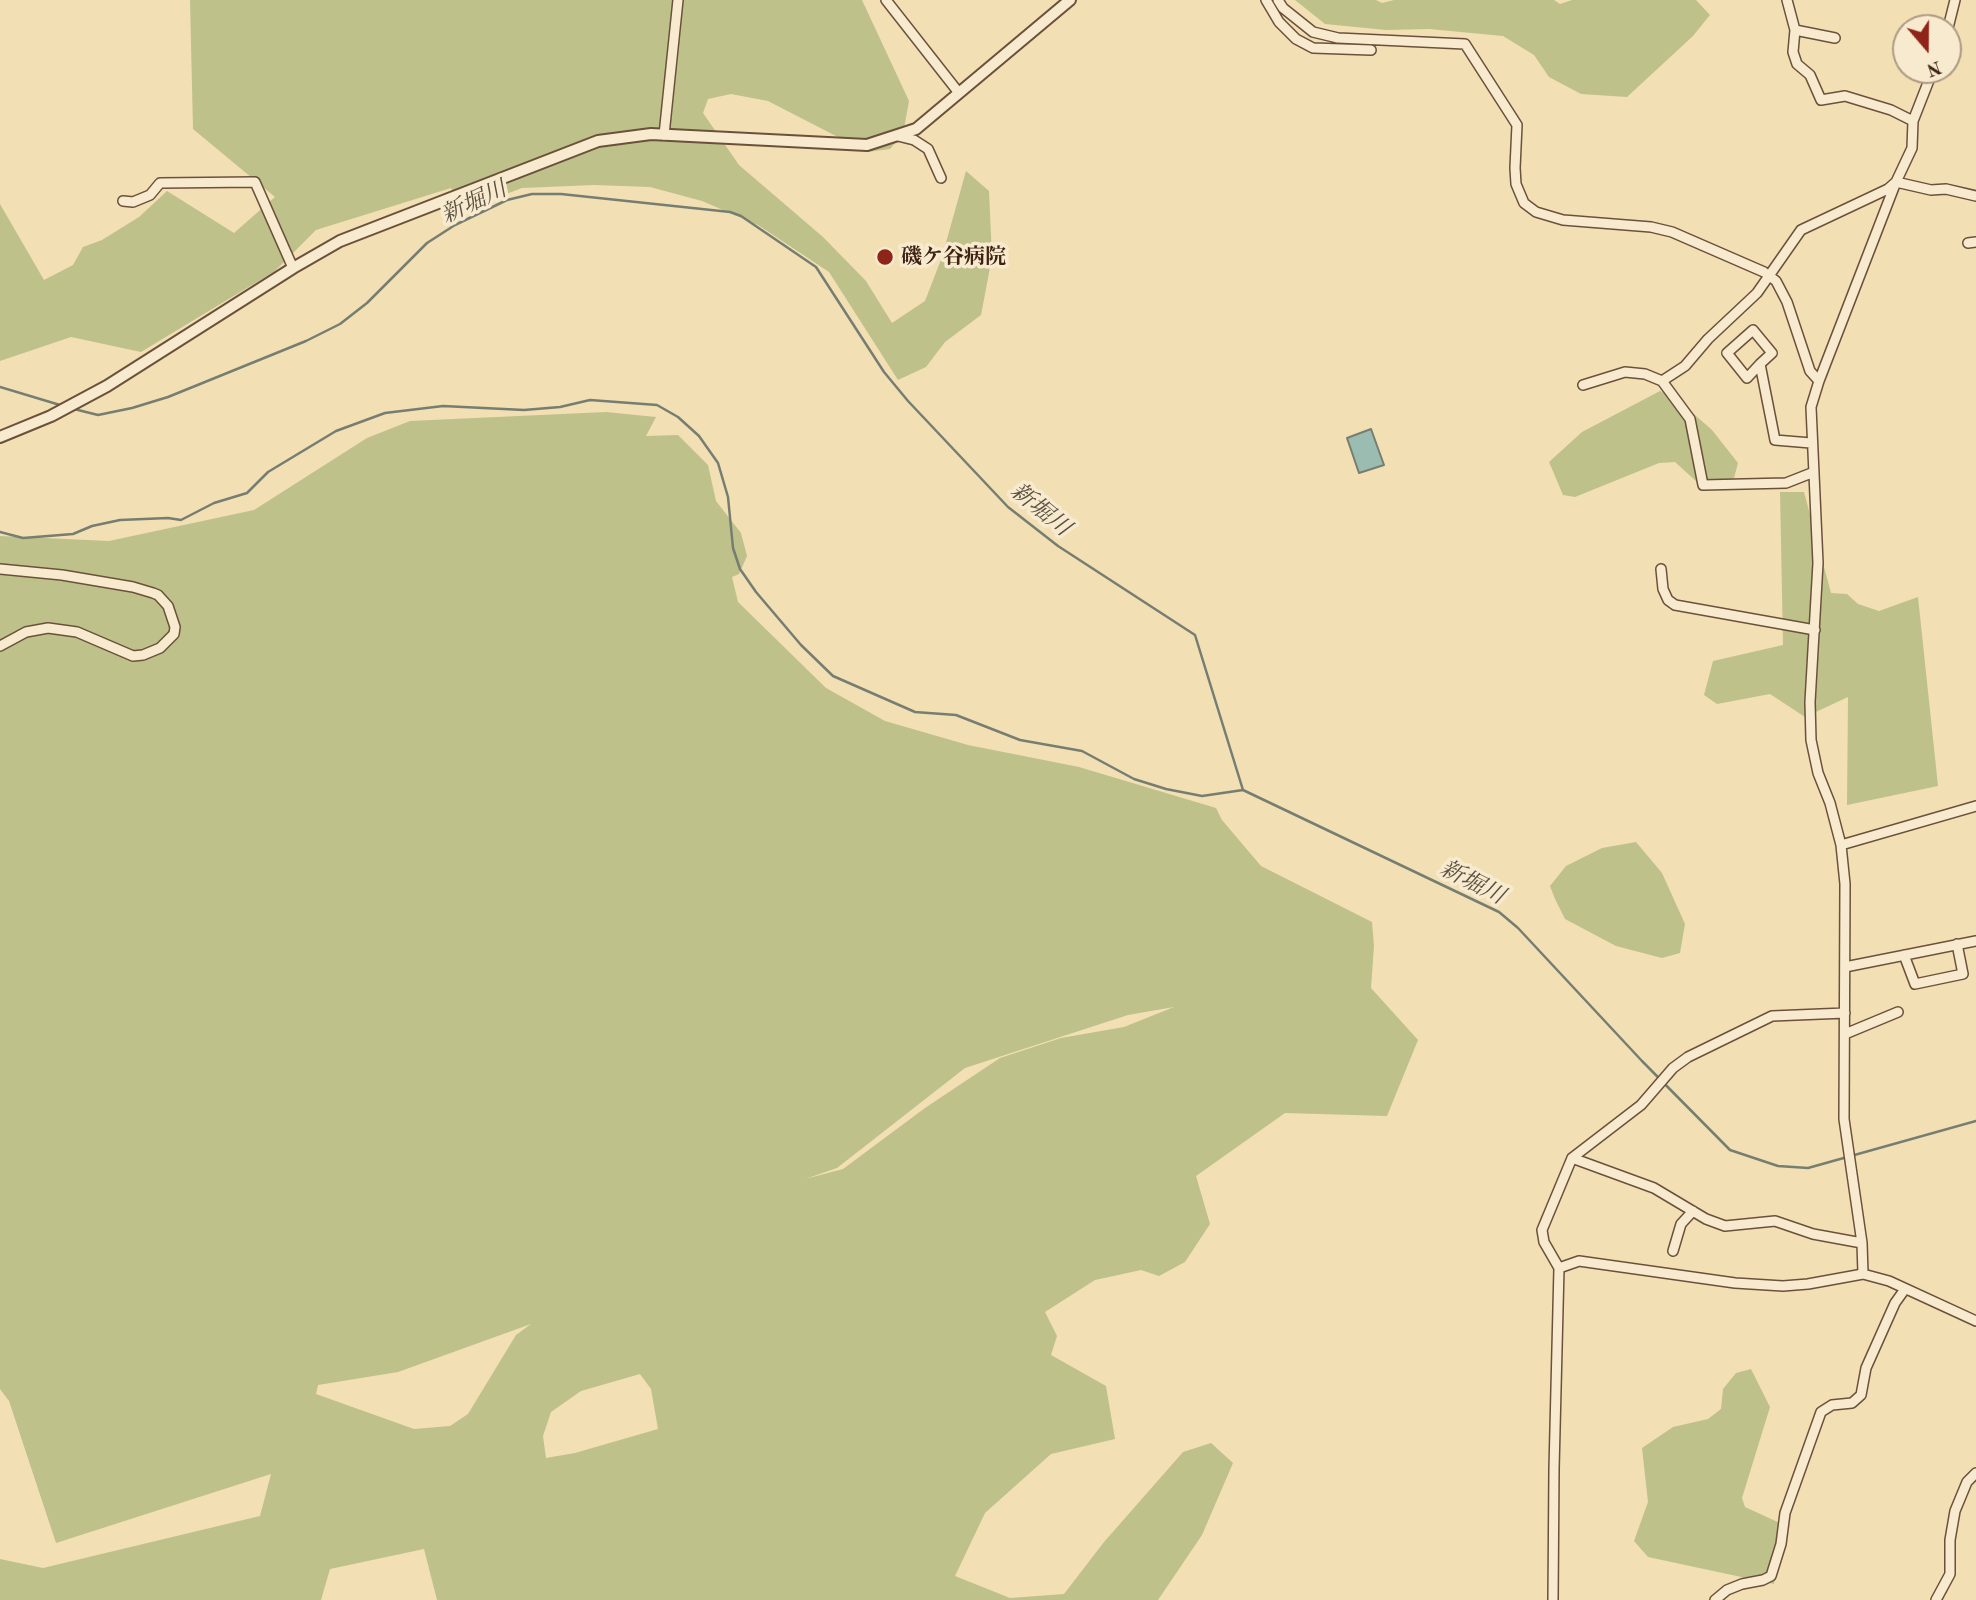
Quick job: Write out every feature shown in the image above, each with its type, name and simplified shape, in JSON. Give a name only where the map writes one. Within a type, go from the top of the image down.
[{"type":"street","points":[[664,135],[678,0]]},
{"type":"street","points":[[886,0],[959,93]]},
{"type":"street","points":[[0,437],[51,416],[107,386],[340,241],[598,141],[651,134],[867,145],[916,129],[1070,0]]},
{"type":"street","points":[[1266,0],[1279,22],[1296,39],[1313,48],[1371,50]]},
{"type":"street","points":[[1278,0],[1283,8],[1313,32],[1338,38],[1465,44],[1517,125],[1516,184],[1524,203],[1536,212],[1582,223],[1651,227],[1672,232],[1769,275],[1776,281],[1787,302],[1810,371],[1819,381]]},
{"type":"street","points":[[1787,0],[1796,30],[1793,52],[1797,64],[1810,75],[1821,100],[1845,96],[1891,110],[1913,121]]},
{"type":"street","points":[[1796,30],[1835,38]]},
{"type":"street","points":[[1863,1274],[1862,1243],[1844,1119],[1845,884],[1841,845],[1811,740],[1810,702],[1818,562],[1811,407],[1896,182],[1912,148],[1913,121],[1928,84]]},
{"type":"street","points":[[898,136],[914,140],[928,149],[941,178]]},
{"type":"street","points":[[123,201],[133,202],[150,195],[160,183],[255,182],[293,268]]},
{"type":"street","points":[[1661,381],[1685,366],[1708,339],[1757,293],[1801,230],[1846,206],[1888,189],[1896,182]]},
{"type":"street","points":[[1896,182],[1976,196]]},
{"type":"street","points":[[1753,330],[1772,353],[1760,364],[1746,378],[1727,353],[1753,330]]},
{"type":"street","points":[[1760,364],[1775,440],[1811,443]]},
{"type":"street","points":[[1583,385],[1625,372],[1646,374],[1661,381],[1690,419],[1703,485],[1786,483],[1814,472]]},
{"type":"street","points":[[0,569],[61,575],[133,587],[158,595],[168,606],[175,627],[174,634],[160,648],[144,655],[133,656],[78,632],[48,628],[26,632],[0,646]]},
{"type":"street","points":[[1661,569],[1663,589],[1668,600],[1675,605],[1815,631]]},
{"type":"street","points":[[1841,845],[1976,806]]},
{"type":"street","points":[[1845,967],[1976,941]]},
{"type":"street","points":[[1904,955],[1915,985],[1964,974],[1957,944]]},
{"type":"street","points":[[1845,1034],[1898,1012]]},
{"type":"street","points":[[1553,1600],[1559,1268],[1544,1242],[1542,1230],[1572,1158],[1641,1105],[1673,1068],[1688,1057],[1772,1016],[1845,1013]]},
{"type":"street","points":[[1572,1158],[1654,1188],[1706,1219],[1725,1226],[1775,1222],[1813,1234],[1862,1243]]},
{"type":"street","points":[[1673,1251],[1681,1224],[1693,1211]]},
{"type":"street","points":[[1559,1268],[1578,1261],[1735,1283],[1783,1286],[1863,1274],[1878,1277],[1976,1321]]},
{"type":"street","points":[[1715,1600],[1727,1590],[1741,1584],[1771,1576],[1781,1544],[1785,1513],[1821,1412],[1832,1405],[1852,1403],[1861,1395],[1866,1368],[1895,1303],[1905,1289]]},
{"type":"street","points":[[1936,1600],[1950,1574],[1950,1540],[1955,1511],[1967,1482],[1976,1473]]},
{"type":"green space","points":[[190,0],[862,0],[909,101],[903,134],[890,149],[867,152],[768,101],[731,94],[708,99],[703,113],[739,165],[823,237],[866,281],[892,323],[925,301],[942,257],[966,171],[989,191],[992,257],[981,315],[945,342],[926,367],[898,380],[829,272],[758,225],[702,201],[650,187],[594,185],[522,188],[462,211],[451,188],[316,230],[275,271],[141,352],[71,337],[0,361],[0,204],[44,280],[73,265],[83,247],[102,240],[139,217],[167,191],[234,233],[275,197],[193,129]]},
{"type":"green space","points":[[1295,0],[1376,0],[1382,3],[1394,0],[1554,0],[1560,4],[1572,0],[1696,0],[1710,15],[1693,36],[1627,97],[1581,94],[1549,77],[1534,55],[1503,36],[1325,24]]},
{"type":"green space","points":[[1660,391],[1679,401],[1712,430],[1738,463],[1734,478],[1722,482],[1697,482],[1675,462],[1659,463],[1575,497],[1563,495],[1549,462],[1582,432]]},
{"type":"green space","points":[[606,412],[656,417],[646,436],[678,435],[708,465],[716,501],[741,533],[747,556],[739,574],[732,577],[738,602],[826,688],[885,721],[968,745],[1079,767],[1216,808],[1222,820],[1261,866],[1372,922],[1374,946],[1371,988],[1418,1040],[1387,1116],[1285,1113],[1196,1176],[1210,1224],[1185,1262],[1159,1276],[1141,1270],[1095,1280],[1045,1312],[1057,1336],[1051,1355],[1106,1386],[1115,1439],[1051,1454],[985,1513],[955,1576],[1010,1598],[1064,1594],[1104,1542],[1183,1452],[1211,1443],[1233,1463],[1202,1535],[1158,1600],[437,1600],[424,1549],[330,1569],[321,1600],[0,1600],[0,1559],[43,1568],[260,1516],[271,1474],[56,1543],[9,1401],[0,1389],[0,536],[109,541],[254,510],[367,438],[410,421]],"holes":[[[1174,1007],[1124,1027],[1061,1038],[1000,1058],[925,1108],[843,1169],[805,1179],[837,1168],[965,1068],[1128,1015]],[[531,1324],[516,1335],[468,1414],[450,1426],[414,1429],[316,1394],[318,1385],[398,1372]],[[640,1374],[651,1389],[658,1429],[575,1453],[546,1458],[543,1436],[551,1412],[581,1391]]]},
{"type":"green space","points":[[1780,492],[1804,492],[1831,593],[1847,594],[1858,604],[1879,611],[1918,597],[1938,786],[1847,805],[1848,697],[1805,717],[1770,694],[1717,704],[1704,695],[1713,661],[1783,645]]},
{"type":"green space","points":[[1636,842],[1662,873],[1685,924],[1680,953],[1662,958],[1616,946],[1565,919],[1555,899],[1550,886],[1566,866],[1602,848]]},
{"type":"green space","points":[[1751,1369],[1770,1407],[1742,1498],[1745,1507],[1782,1524],[1774,1584],[1648,1557],[1634,1541],[1648,1502],[1642,1448],[1673,1427],[1708,1419],[1721,1409],[1723,1389],[1736,1373]]},
{"type":"water","points":[[1371,429],[1384,465],[1359,473],[1347,438]]},
{"type":"waterway","name":"新堀川","points":[[74,409],[98,415],[132,408],[168,397],[306,341],[340,324],[367,303],[427,243],[455,225],[507,200],[532,194],[561,194],[730,212],[741,216],[816,267],[884,372],[1008,507],[1058,546],[1195,635],[1243,790]]},
{"type":"waterway","name":"新堀川","points":[[0,387],[60,405]]},
{"type":"waterway","points":[[0,532],[23,538],[73,534],[92,526],[120,520],[181,520],[214,503],[247,493],[268,472],[336,431],[385,413],[443,406],[524,410],[560,407],[590,400],[657,405],[678,417],[699,436],[718,463],[728,497],[733,548],[740,569],[801,645],[833,676],[915,712],[956,715],[1020,740],[1082,751],[1134,779],[1166,789],[1202,796],[1243,790]]},
{"type":"waterway","name":"新堀川","points":[[1243,790],[1499,912],[1518,928],[1642,1061],[1730,1150],[1778,1166],[1808,1168],[1976,1121]]},
{"type":"place","name":"磯ケ谷病院","points":[[885,257]]}]
